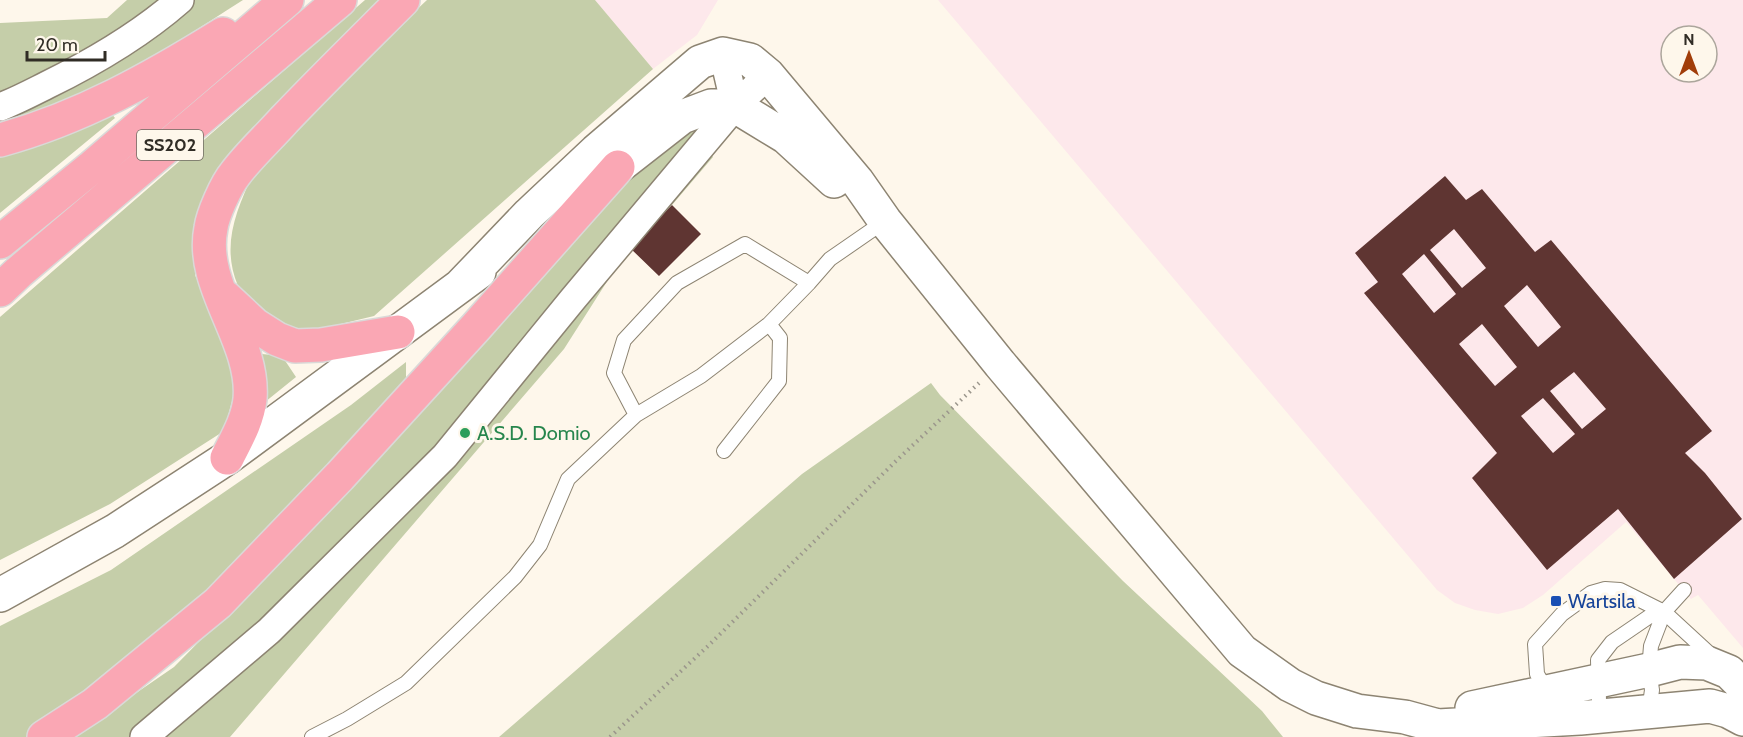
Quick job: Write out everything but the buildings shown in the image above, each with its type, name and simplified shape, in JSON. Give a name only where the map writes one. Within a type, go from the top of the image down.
[{"type":"highway","points":[[0,140],[34,131],[107,101],[170,67],[278,0]]},
{"type":"highway","name":"SS202","points":[[0,242],[92,167],[287,0]]},
{"type":"highway","name":"SS202","points":[[0,290],[340,0]]},
{"type":"highway","points":[[227,458],[245,421],[250,400],[250,384],[246,358],[214,277],[210,251],[210,229],[216,211],[234,175],[322,80],[403,0]]},
{"type":"highway","points":[[44,737],[95,704],[218,603],[340,476],[618,167]]},
{"type":"highway","points":[[221,292],[255,325],[277,339],[295,346],[321,345],[398,332]]},
{"type":"street","points":[[0,107],[103,56],[139,33],[180,0]]},
{"type":"street","points":[[723,54],[735,106]]},
{"type":"street","points":[[461,285],[529,214],[596,151],[700,62],[723,54],[750,60],[768,75],[857,181],[885,221],[1000,364],[1242,651],[1290,685],[1316,698],[1357,711],[1405,717],[1438,726],[1592,717],[1710,706],[1728,711],[1743,719]]},
{"type":"street","points":[[144,737],[269,631],[445,456],[735,106],[768,75]]},
{"type":"street","points":[[0,596],[115,531],[227,458],[461,285],[682,117],[711,106],[735,106],[786,137],[849,194],[885,221]]},
{"type":"street","points":[[1405,717],[1466,709],[1680,662],[1707,663],[1736,679]]},
{"type":"lane","points":[[312,737],[347,719],[406,683],[515,577],[540,545],[568,479],[636,415],[701,376],[769,324],[830,259],[885,221]]},
{"type":"lane","points":[[636,415],[614,373],[624,340],[677,283],[745,244],[809,283]]},
{"type":"lane","points":[[724,451],[779,381],[780,338],[769,324]]},
{"type":"lane","points":[[1664,612],[1653,614],[1612,642],[1598,660],[1599,701],[1592,717],[1546,692],[1537,674],[1535,644],[1562,614],[1591,593],[1605,589],[1620,591],[1664,612],[1736,679]]},
{"type":"lane","points":[[1649,711],[1652,690],[1649,670],[1651,646],[1664,612],[1684,591]]},
{"type":"path","points":[[610,737],[708,646],[889,468],[1000,364]]},
{"type":"shaded area","points":[[595,0],[718,0],[697,35],[653,69]]},
{"type":"shaded area","points":[[938,0],[1743,0],[1743,648],[1698,595],[1691,599],[1626,522],[1543,595],[1523,608],[1498,614],[1475,610],[1455,603],[1437,590]]},
{"type":"green space","points":[[127,0],[167,0],[131,30],[0,99],[0,23],[107,18]]},
{"type":"green space","points":[[188,0],[243,0],[160,53],[108,81],[28,115],[0,124],[0,115]]},
{"type":"green space","points":[[365,0],[384,0],[196,219],[195,275],[231,355],[235,390],[224,431],[110,504],[0,560],[0,317]]},
{"type":"green space","points":[[427,0],[595,0],[653,69],[374,316],[299,334],[249,306],[241,294],[233,271],[231,243],[241,201],[253,174],[377,47]]},
{"type":"green space","points":[[111,113],[115,118],[0,213],[0,152]]},
{"type":"green space","points":[[692,125],[713,157],[672,205],[629,247],[564,349],[230,737],[72,737],[174,667],[369,469],[621,188]]},
{"type":"green space","points":[[262,354],[282,356],[296,377],[265,402],[266,375]]},
{"type":"green space","points":[[406,362],[406,381],[315,484],[203,595],[26,737],[0,737],[0,626],[111,570],[351,405]]},
{"type":"green space","points":[[931,383],[940,395],[1123,581],[1262,711],[1283,737],[499,737],[802,474]]},
{"type":"place","name":"A.S.D. Domio","points":[[465,433]]},
{"type":"place","name":"Wartsila","points":[[1556,601]]}]
